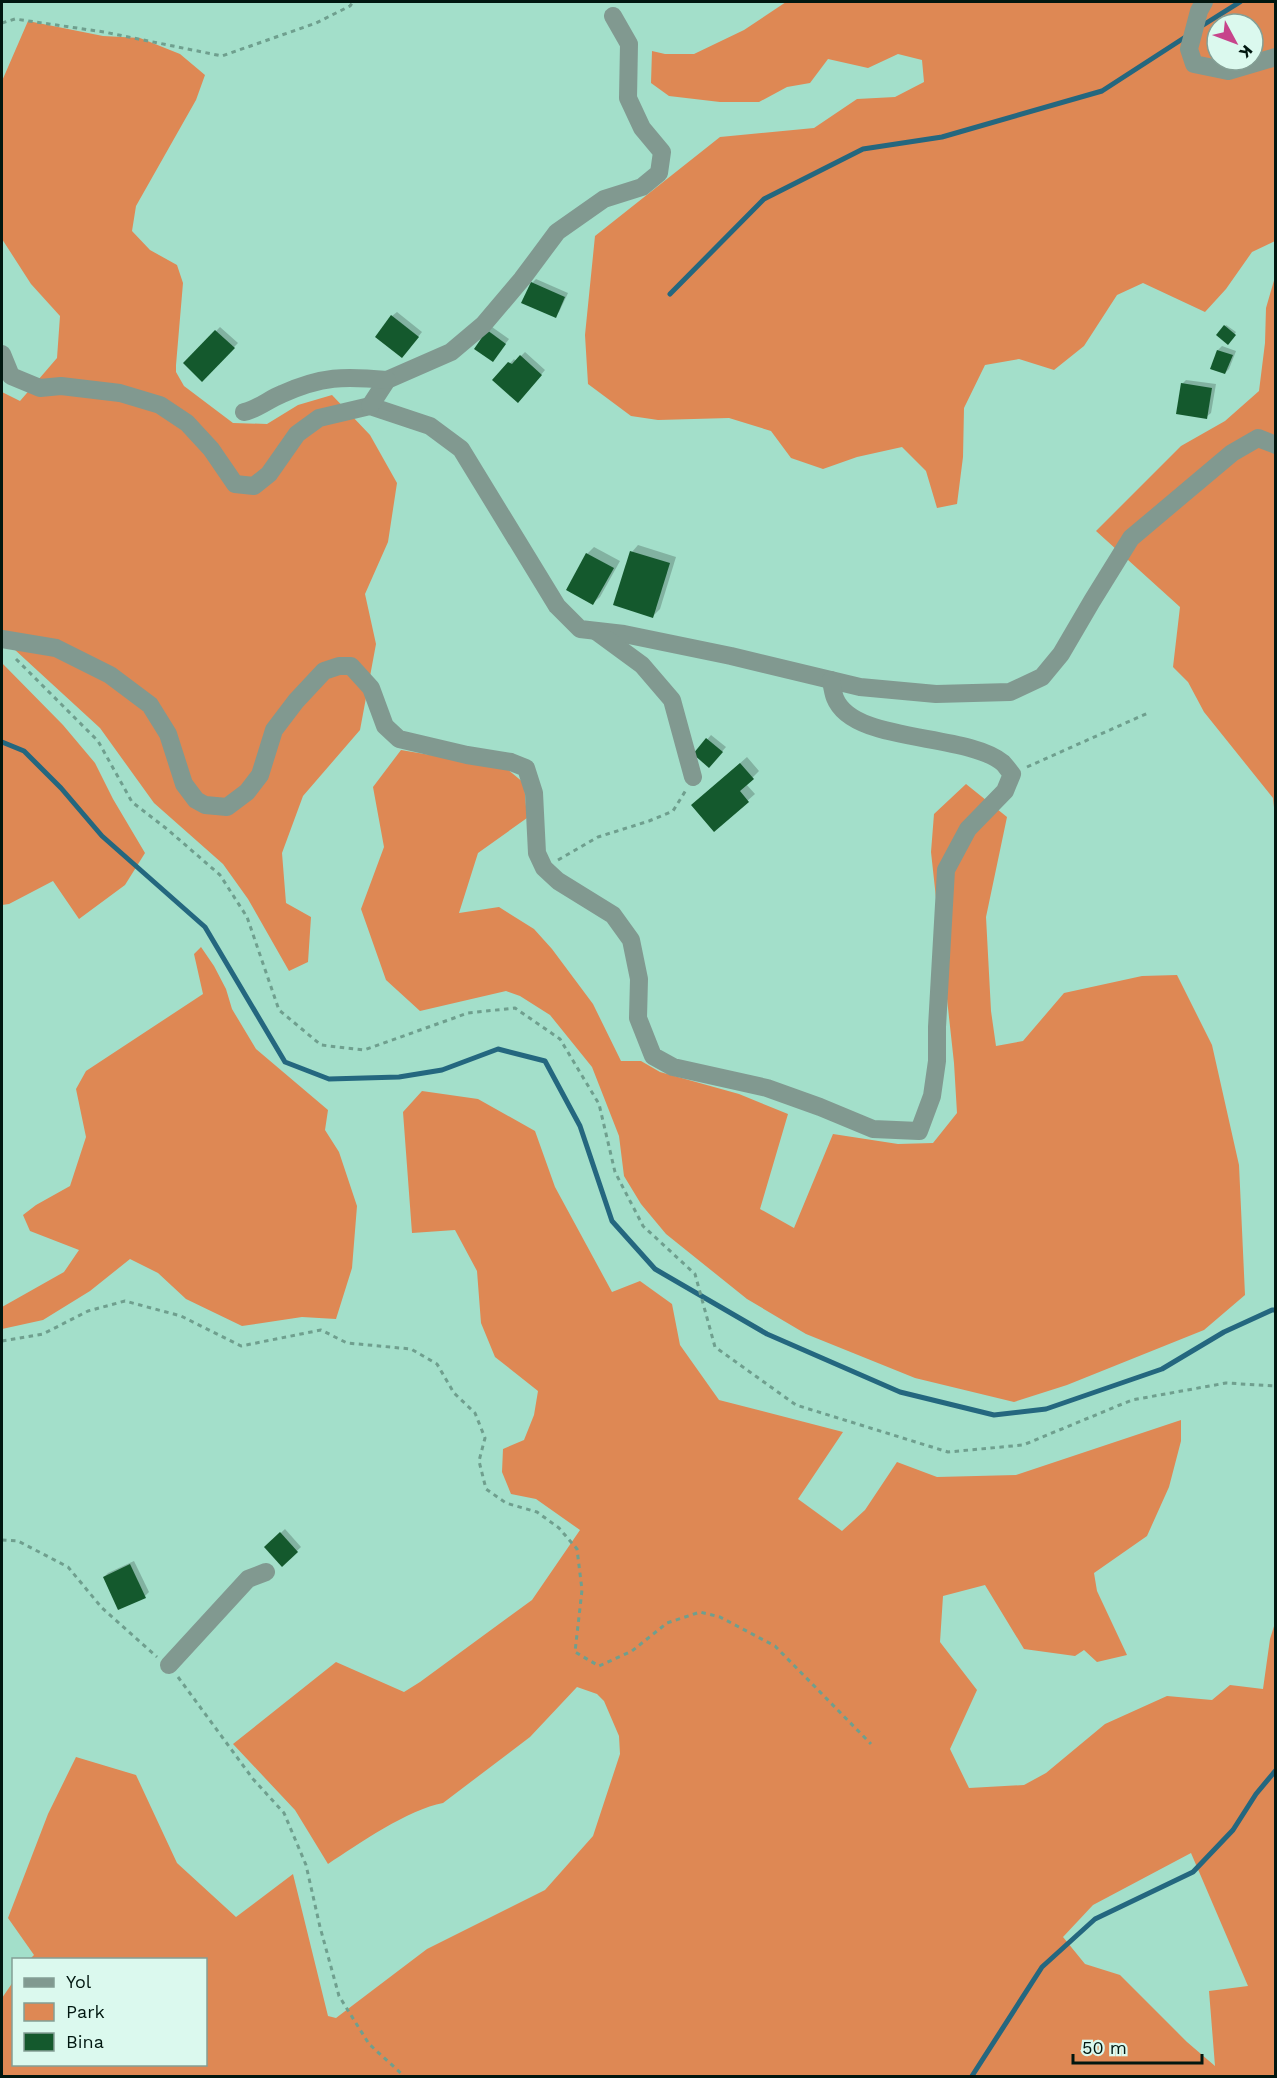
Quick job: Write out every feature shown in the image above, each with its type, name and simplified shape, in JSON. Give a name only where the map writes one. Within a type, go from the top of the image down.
[{"type":"street","points":[[1204,2],[1199,11],[1189,49],[1194,64],[1228,71],[1275,57]]},
{"type":"street","points":[[244,412],[280,394],[317,380],[351,377],[387,380],[451,352],[483,325],[522,279],[557,232],[604,199],[642,187],[659,173],[662,152],[642,128],[628,98],[629,44],[613,16]]},
{"type":"street","points":[[2,354],[10,376],[40,388],[61,386],[120,393],[160,405],[187,423],[211,449],[235,484],[254,486],[269,474],[297,434],[319,418],[370,406],[430,426],[461,449],[557,606],[580,629],[593,629],[731,656],[860,687],[936,694],[1010,692],[1042,677],[1061,654],[1131,538],[1232,453],[1258,438],[1275,445]]},
{"type":"street","points":[[370,406],[387,380]]},
{"type":"street","points":[[593,629],[642,665],[672,700],[693,777]]},
{"type":"street","points":[[6,646],[56,648],[110,675],[150,705],[168,734],[184,784],[196,800],[205,806],[227,807],[247,792],[260,775],[274,730],[297,701],[324,671],[339,666],[351,666],[371,688],[385,726],[399,739],[467,755],[511,762],[526,768],[534,793],[537,853],[544,868],[558,881],[613,915],[631,940],[639,979],[639,1018],[653,1056],[673,1067],[767,1088],[873,1129],[919,1131],[932,1096],[937,1061],[946,870],[968,829],[1005,791],[1012,774],[1003,763],[986,754],[868,726],[845,713],[835,698],[831,680]]},
{"type":"street","points":[[169,1665],[248,1579],[266,1572]]},
{"type":"path","points":[[2,23],[15,19],[104,33],[222,56],[316,23],[350,6],[353,2]]},
{"type":"path","points":[[6,646],[98,741],[132,802],[220,875],[247,917],[279,1010],[321,1045],[364,1050],[468,1013],[515,1008],[560,1039],[599,1104],[615,1172],[643,1226],[695,1274],[715,1347],[796,1405],[948,1452],[1023,1445],[1132,1400],[1226,1383],[1275,1386]]},
{"type":"path","points":[[1012,774],[1148,713]]},
{"type":"path","points":[[544,868],[598,837],[673,811],[693,777]]},
{"type":"path","points":[[2,1341],[43,1334],[88,1311],[125,1301],[181,1316],[241,1346],[321,1330],[347,1343],[411,1349],[437,1364],[454,1394],[475,1413],[485,1438],[479,1461],[486,1489],[506,1503],[537,1512],[559,1528],[577,1549],[582,1590],[575,1652],[599,1665],[632,1651],[667,1623],[700,1612],[720,1617],[775,1646],[871,1744]]},
{"type":"path","points":[[2,1540],[18,1540],[68,1567],[102,1608],[169,1665],[253,1779],[284,1813],[306,1865],[339,1996],[369,2044],[404,2076]]},
{"type":"green space","points":[[786,2],[1275,2],[1275,241],[1252,252],[1226,289],[1205,312],[1143,283],[1117,295],[1084,346],[1054,370],[1019,359],[985,365],[964,408],[963,457],[957,504],[937,508],[926,471],[902,447],[857,457],[823,469],[791,458],[771,431],[729,418],[658,420],[631,416],[588,384],[585,335],[595,236],[720,137],[814,128],[857,99],[895,97],[924,82],[922,60],[898,54],[868,68],[828,59],[810,83],[787,87],[759,102],[720,102],[669,96],[651,83],[652,51],[665,54],[694,54],[744,30]]},
{"type":"green space","points":[[28,21],[103,36],[140,38],[180,54],[205,75],[196,100],[136,206],[132,231],[150,250],[177,265],[183,283],[176,372],[184,386],[233,423],[267,424],[298,405],[332,395],[370,435],[397,483],[388,542],[365,594],[376,644],[360,730],[303,796],[282,853],[286,903],[311,917],[308,962],[289,971],[248,899],[223,864],[154,803],[100,728],[2,638],[2,392],[20,401],[57,358],[60,316],[31,284],[2,239],[2,81]]},
{"type":"green space","points":[[1275,277],[1275,817],[1273,798],[1204,712],[1188,682],[1173,667],[1180,607],[1096,531],[1181,446],[1225,421],[1259,391],[1265,343],[1266,308]]},
{"type":"green space","points":[[2,663],[63,725],[95,763],[145,853],[125,885],[79,919],[53,881],[9,904],[2,905]]},
{"type":"green space","points":[[401,750],[506,768],[524,783],[527,818],[478,853],[459,913],[499,907],[534,929],[593,1004],[621,1061],[641,1061],[660,1072],[739,1094],[788,1114],[760,1209],[794,1228],[833,1134],[898,1144],[933,1143],[957,1113],[954,1063],[931,852],[934,814],[966,784],[1007,817],[986,917],[991,1011],[996,1046],[1023,1041],[1064,993],[1142,976],[1177,975],[1212,1045],[1239,1165],[1245,1295],[1204,1330],[1067,1385],[1014,1402],[915,1378],[806,1334],[747,1299],[666,1234],[641,1204],[624,1176],[619,1136],[592,1067],[550,1015],[520,996],[506,991],[420,1011],[386,980],[361,909],[384,847],[373,787]]},
{"type":"green space","points":[[201,947],[214,966],[226,989],[232,1009],[256,1049],[328,1110],[325,1130],[339,1152],[357,1206],[352,1268],[336,1319],[302,1317],[242,1326],[186,1299],[158,1273],[130,1259],[90,1291],[43,1320],[2,1329],[2,1307],[64,1272],[79,1250],[30,1231],[23,1215],[70,1186],[86,1137],[76,1089],[86,1071],[203,994],[194,954]]},
{"type":"green space","points":[[422,1091],[478,1099],[535,1131],[555,1187],[612,1292],[640,1281],[672,1304],[680,1345],[719,1400],[843,1432],[798,1499],[842,1531],[865,1510],[897,1462],[937,1477],[1016,1475],[1181,1420],[1181,1441],[1169,1487],[1147,1536],[1094,1573],[1097,1591],[1127,1655],[1097,1662],[1084,1650],[1075,1656],[1024,1649],[985,1585],[943,1596],[940,1642],[977,1690],[950,1749],[969,1788],[1024,1785],[1046,1773],[1105,1724],[1167,1696],[1212,1700],[1230,1685],[1263,1689],[1270,1639],[1275,1623],[1275,2076],[2,2076],[2,1998],[12,1983],[12,2066],[207,2066],[207,1958],[31,1958],[34,1955],[8,1918],[48,1814],[76,1757],[136,1775],[177,1863],[236,1917],[293,1874],[328,2016],[336,2018],[427,1949],[545,1890],[593,1836],[620,1754],[619,1736],[604,1701],[597,1694],[577,1687],[530,1737],[443,1803],[415,1812],[369,1837],[328,1864],[295,1810],[233,1744],[336,1662],[404,1692],[532,1600],[580,1530],[536,1499],[511,1494],[502,1472],[503,1449],[524,1440],[534,1415],[538,1391],[495,1357],[481,1323],[477,1271],[455,1230],[412,1233],[403,1112]],"holes":[[[1191,1853],[1248,1986],[1209,1991],[1215,2066],[1187,2042],[1120,1975],[1085,1964],[1063,1937],[1093,1905]]]},
{"type":"building","points":[[531,282],[565,297],[556,318],[521,303]]},
{"type":"building","points":[[391,315],[419,337],[402,358],[375,337]]},
{"type":"building","points":[[1224,325],[1236,335],[1228,345],[1216,335]]},
{"type":"building","points":[[215,330],[235,348],[202,382],[183,363]]},
{"type":"building","points":[[487,330],[506,344],[493,362],[474,349]]},
{"type":"building","points":[[1217,350],[1233,355],[1225,374],[1210,369]]},
{"type":"building","points":[[520,355],[542,375],[518,403],[492,380],[508,362],[512,364]]},
{"type":"building","points":[[1181,383],[1212,388],[1207,419],[1176,414]]},
{"type":"building","points":[[630,551],[670,563],[653,618],[613,605]]},
{"type":"building","points":[[586,553],[614,568],[593,605],[566,590]]},
{"type":"building","points":[[706,738],[723,752],[709,768],[693,754]]},
{"type":"building","points":[[740,763],[754,779],[740,791],[749,802],[714,832],[691,805]]},
{"type":"building","points":[[280,1532],[298,1552],[282,1567],[264,1547]]},
{"type":"building","points":[[130,1564],[146,1598],[118,1610],[103,1577]]},
{"type":"waterway","points":[[1200,27],[1240,2]]},
{"type":"waterway","points":[[670,294],[764,199],[863,149],[942,137],[1102,91],[1187,36]]},
{"type":"waterway","points":[[2,742],[24,751],[61,788],[102,836],[205,927],[285,1062],[329,1079],[399,1077],[442,1070],[498,1049],[545,1061],[580,1126],[612,1221],[655,1269],[767,1334],[900,1392],[994,1415],[1046,1409],[1162,1369],[1224,1332],[1276,1310]]},
{"type":"waterway","points":[[972,2076],[1042,1967],[1095,1919],[1193,1872],[1233,1830],[1256,1794],[1276,1770]]}]
